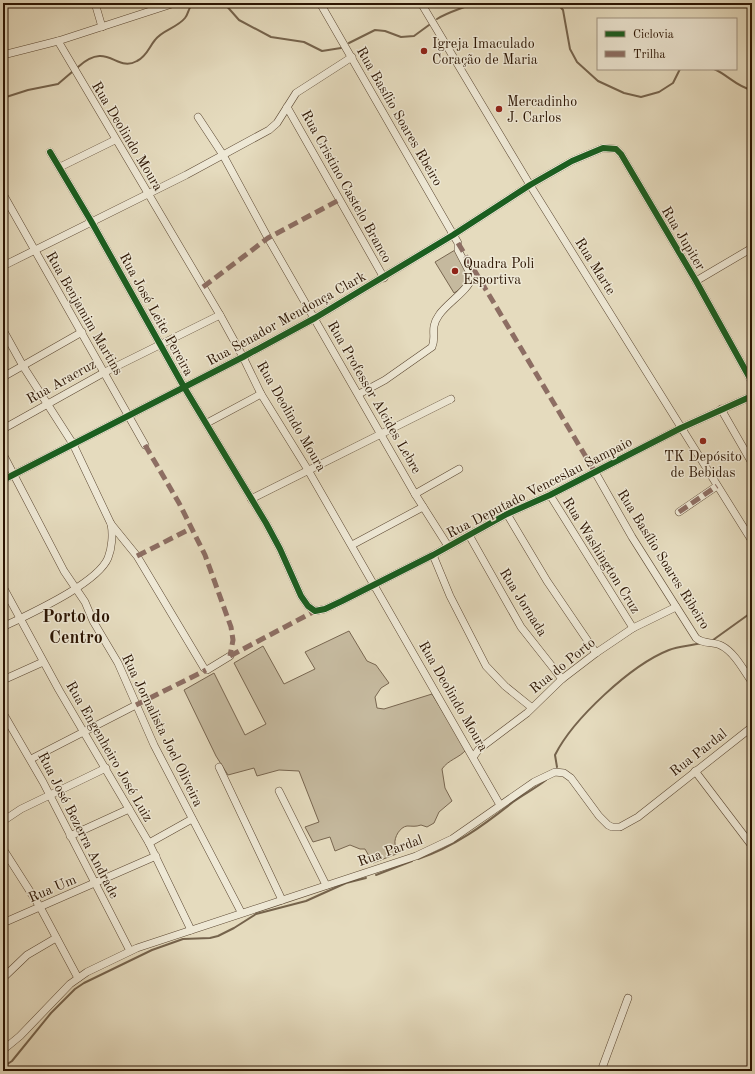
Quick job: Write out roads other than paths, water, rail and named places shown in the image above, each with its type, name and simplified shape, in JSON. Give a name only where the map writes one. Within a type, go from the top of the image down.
[{"type":"street","points":[[95,3],[102,27]]},
{"type":"street","points":[[3,55],[58,41],[175,3]]},
{"type":"street","name":"Rua Basílio Soares Rbeiro","points":[[320,3],[458,243],[458,250],[468,266],[472,278],[467,286],[439,314],[432,329],[434,341],[432,348],[395,374],[359,394]]},
{"type":"street","name":"Rua Marte","points":[[421,3],[530,185],[752,541]]},
{"type":"street","name":"Rua Deolindo Moura","points":[[58,41],[115,140],[220,315],[261,394],[352,545],[474,756],[500,804]]},
{"type":"street","points":[[3,266],[223,155],[269,130],[276,123],[296,93],[352,57]]},
{"type":"street","name":"Rua Cristino Castelo Branco","points":[[287,107],[384,278]]},
{"type":"street","name":"Rua Professor Alcides Lebre","points":[[198,117],[223,155],[268,238],[359,394],[380,434],[415,494],[448,546]]},
{"type":"street","points":[[60,167],[115,140]]},
{"type":"street","name":"Rua Jupiter","points":[[572,161],[597,150],[611,147],[616,148],[621,154],[696,281],[752,382]]},
{"type":"street","name":"Rua José Leite Pereira","points":[[50,152],[91,221],[184,387],[207,423],[280,549],[301,596],[308,606],[315,611]]},
{"type":"street","name":"Rua Senador Mendonça Clark","points":[[3,480],[243,357],[315,318],[384,278],[530,185],[572,161]]},
{"type":"street","name":"Rua Benjamim Martins","points":[[3,194],[145,445]]},
{"type":"street","points":[[3,208],[11,206]]},
{"type":"street","name":"Rua Jupiter","points":[[696,281],[752,248]]},
{"type":"street","name":"Rua Aracruz","points":[[3,429],[48,402],[105,372],[220,315]]},
{"type":"street","points":[[3,330],[23,366],[48,402],[73,444],[111,524],[137,556],[206,670],[230,656]]},
{"type":"street","points":[[3,377],[82,332]]},
{"type":"street","points":[[207,423],[261,394]]},
{"type":"street","name":"Rua Deputado Venceslau Sampaio","points":[[315,611],[330,607],[433,555],[507,514],[550,495],[681,428],[752,396]]},
{"type":"street","points":[[251,499],[451,399]]},
{"type":"street","points":[[721,409],[752,463]]},
{"type":"street","name":"Rua Jornalista Joel Oliveira","points":[[3,454],[75,589],[85,602],[93,621],[118,664],[136,705],[192,819],[241,912]]},
{"type":"street","points":[[415,494],[459,469]]},
{"type":"street","name":"Rua Basílio Soares Ribeiro","points":[[595,472],[632,538],[696,638],[722,646],[728,651],[752,682]]},
{"type":"street","points":[[679,512],[717,486]]},
{"type":"street","name":"Rua Washington Cruz","points":[[550,495],[633,628]]},
{"type":"street","points":[[352,545],[423,507]]},
{"type":"street","points":[[507,514],[547,580],[596,652]]},
{"type":"street","points":[[3,627],[75,589],[100,569],[108,558],[112,532],[111,524]]},
{"type":"street","name":"Rua Jornada","points":[[469,535],[512,613],[562,679]]},
{"type":"street","points":[[433,555],[450,596],[486,666],[505,686],[531,707]]},
{"type":"street","name":"Rua Engenheiro José Luiz","points":[[3,587],[43,662],[149,843],[191,930]]},
{"type":"street","name":"Rua do Porto","points":[[474,756],[479,749],[527,713],[531,707],[562,679],[596,652],[633,628],[676,607]]},
{"type":"street","points":[[3,680],[43,662]]},
{"type":"street","points":[[31,759],[136,705]]},
{"type":"street","name":"Rua José Bezerra Andrade","points":[[3,713],[31,759],[94,884],[130,951]]},
{"type":"street","name":"Rua Pardal","points":[[3,1050],[20,1036],[78,978],[130,951],[241,912],[416,856],[452,839],[500,804],[546,775],[555,772],[564,773],[571,778],[599,816],[608,825],[620,827],[638,817],[752,727]]},
{"type":"street","points":[[219,767],[282,900]]},
{"type":"street","points":[[3,821],[21,809],[106,768]]},
{"type":"street","points":[[695,771],[752,846]]},
{"type":"street","points":[[279,790],[326,885]]},
{"type":"street","points":[[70,836],[129,809]]},
{"type":"street","points":[[149,843],[192,819]]},
{"type":"street","points":[[3,848],[40,907],[78,978]]},
{"type":"street","name":"Rua Um","points":[[3,922],[156,856]]},
{"type":"street","points":[[3,978],[27,955],[56,938]]},
{"type":"street","points":[[600,1071],[628,998]]},
{"type":"waterway","points":[[78,67],[88,59],[97,56],[104,56],[130,64],[137,61],[146,54],[158,37],[182,21],[194,3]]},
{"type":"waterway","points":[[202,3],[209,6],[216,3]]},
{"type":"waterway","points":[[224,3],[239,20],[271,37],[304,42],[322,51],[341,48]]},
{"type":"waterway","points":[[437,19],[474,3]]},
{"type":"waterway","points":[[557,3],[563,10],[570,49],[577,62],[598,81],[624,93],[641,97],[659,92],[673,83],[680,70]]},
{"type":"waterway","points":[[349,43],[375,30],[385,31],[401,37],[414,36],[429,25]]},
{"type":"waterway","points":[[716,70],[737,84],[752,90]]},
{"type":"waterway","points":[[3,98],[28,90],[58,84],[72,72]]},
{"type":"waterway","points":[[713,640],[752,612]]},
{"type":"waterway","points":[[557,767],[555,755],[575,726],[589,710],[621,680],[654,657],[669,650],[701,643]]},
{"type":"waterway","points":[[418,859],[444,848],[468,835],[546,780]]},
{"type":"waterway","points":[[376,875],[412,861]]},
{"type":"waterway","points":[[3,1067],[12,1061],[51,1013],[75,989],[84,983],[152,950],[183,939],[210,938],[218,936],[256,914],[306,901],[346,883],[366,878]]},
{"type":"place","name":"Igreja Imaculado Coração de Maria","points":[[424,51]]},
{"type":"place","name":"Mercadinho J. Carlos","points":[[499,109]]},
{"type":"place","name":"Quadra Poli Esportiva","points":[[455,271]]},
{"type":"place","name":"TK Depósito de Bebidas","points":[[703,441]]},
{"type":"district","name":"Porto do Centro","points":[[76,626]]}]
